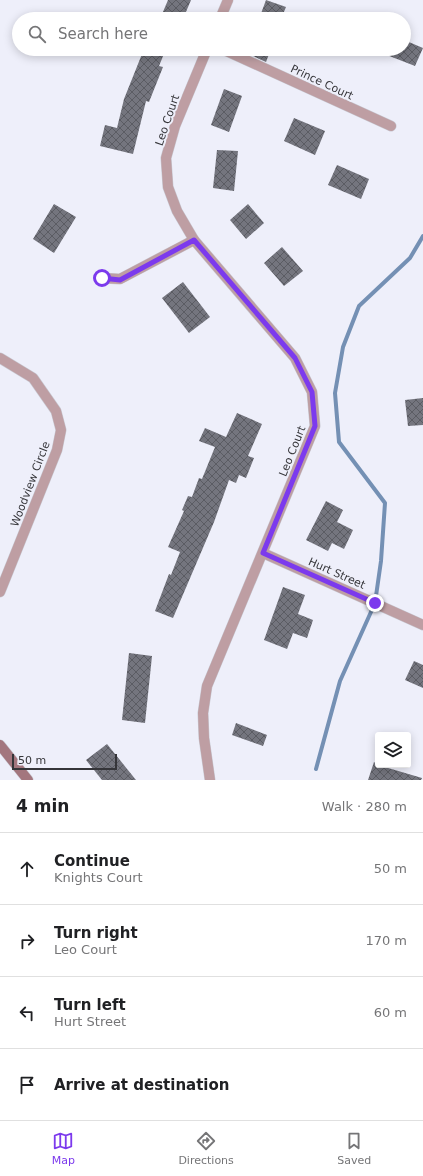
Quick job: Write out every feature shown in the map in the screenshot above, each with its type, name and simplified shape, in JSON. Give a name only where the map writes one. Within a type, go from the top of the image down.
[{"type":"main road","points":[[0,746],[28,780]]},
{"type":"street","points":[[223,12],[228,0]]},
{"type":"street","name":"Leo Court","points":[[204,56],[175,126],[166,158],[168,188],[177,211],[194,240],[295,358],[312,392],[315,426],[207,686],[203,713],[204,738],[210,780]]},
{"type":"street","name":"Prince Court","points":[[237,56],[391,126]]},
{"type":"street","points":[[102,278],[120,280],[194,240]]},
{"type":"street","name":"Woodview Circle","points":[[0,358],[33,378],[56,411],[61,430],[57,450],[0,592]]},
{"type":"street","name":"Hurt Street","points":[[263,553],[423,625]]},
{"type":"building","points":[[168,0],[191,0],[186,12],[163,12]]},
{"type":"building","points":[[266,0],[286,7],[284,12],[262,12]]},
{"type":"building","points":[[411,43],[423,48],[415,66],[389,56],[411,56]]},
{"type":"building","points":[[141,56],[163,56],[159,66],[163,67],[149,102],[146,101],[133,154],[100,146],[105,125],[117,128],[124,99]]},
{"type":"building","points":[[253,56],[268,56],[266,62]]},
{"type":"building","points":[[224,89],[242,96],[229,132],[211,125]]},
{"type":"building","points":[[294,118],[325,131],[315,155],[284,141]]},
{"type":"building","points":[[217,150],[238,151],[234,191],[213,188]]},
{"type":"building","points":[[337,165],[369,179],[361,199],[328,185]]},
{"type":"building","points":[[54,204],[76,217],[54,253],[33,239]]},
{"type":"building","points":[[248,204],[264,223],[246,239],[230,220]]},
{"type":"building","points":[[282,247],[303,271],[284,286],[264,263]]},
{"type":"building","points":[[183,282],[210,317],[189,333],[162,298]]},
{"type":"building","points":[[423,398],[423,425],[408,426],[405,400]]},
{"type":"building","points":[[237,413],[262,424],[248,456],[254,458],[246,478],[239,475],[236,483],[229,480],[214,522],[173,618],[155,611],[169,574],[171,575],[180,552],[168,547],[184,511],[182,510],[188,496],[192,497],[199,478],[202,479],[215,447],[199,441],[205,428],[226,437]]},
{"type":"building","points":[[326,501],[343,510],[337,522],[353,530],[344,549],[332,543],[328,551],[306,540]]},
{"type":"building","points":[[283,587],[305,595],[298,614],[313,620],[307,638],[293,633],[287,649],[264,640]]},
{"type":"building","points":[[129,653],[152,656],[145,723],[122,720]]},
{"type":"building","points":[[414,661],[423,665],[423,688],[405,680]]},
{"type":"building","points":[[236,723],[267,735],[263,746],[232,735]]},
{"type":"building","points":[[107,744],[136,780],[102,780],[86,760]]},
{"type":"building","points":[[374,762],[375,768],[388,768],[422,778],[421,780],[368,780]]},
{"type":"waterway","points":[[316,769],[340,681],[375,603],[381,561],[385,503],[339,442],[335,393],[343,347],[359,306],[410,258],[423,236]]},
{"type":"route","points":[[102,278],[120,280],[194,240],[295,358],[312,392],[315,426],[263,553],[375,603]]}]
